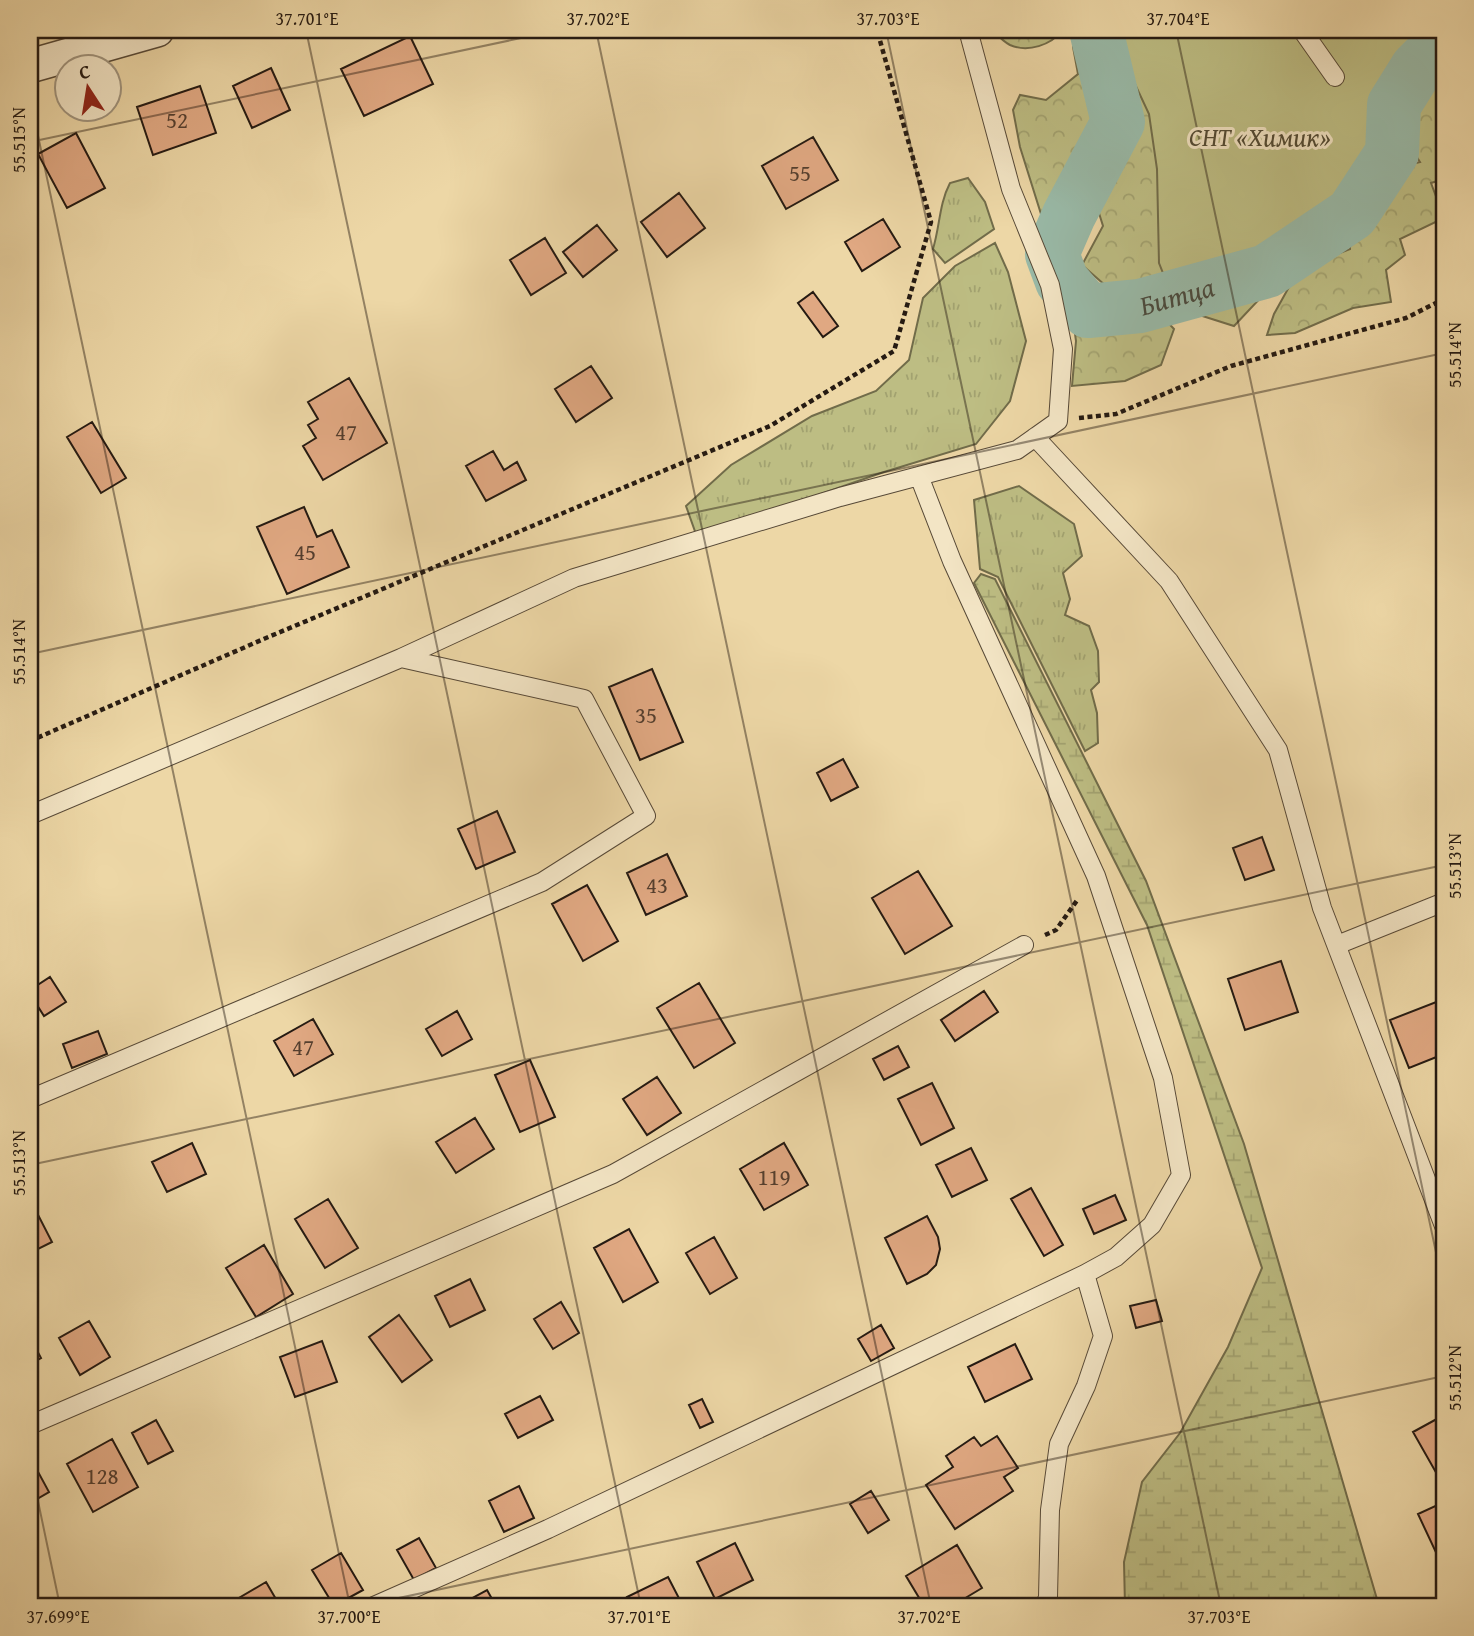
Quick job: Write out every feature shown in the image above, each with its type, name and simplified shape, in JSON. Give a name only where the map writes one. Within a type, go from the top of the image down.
[{"type":"street","points":[[30,66],[157,30]]},
{"type":"lane","points":[[30,815],[401,657],[574,578],[840,497],[1017,450],[1058,421],[1063,349],[1050,285],[1011,189],[968,30]]},
{"type":"lane","points":[[1302,30],[1335,77]]},
{"type":"lane","points":[[1035,437],[1169,581],[1278,750],[1322,908],[1444,1226]]},
{"type":"lane","points":[[374,1606],[548,1529],[1085,1274],[1116,1256],[1152,1225],[1181,1175],[1164,1078],[1096,876],[952,561],[919,476]]},
{"type":"lane","points":[[30,1098],[542,882],[646,816],[584,699],[401,657]]},
{"type":"lane","points":[[1337,945],[1444,902]]},
{"type":"lane","points":[[30,1424],[613,1174],[1024,945]]},
{"type":"lane","points":[[1045,1606],[1048,1597],[1050,1510],[1059,1444],[1086,1386],[1103,1336],[1085,1274]]},
{"type":"path","points":[[30,741],[770,426],[894,351],[931,222],[877,30]]},
{"type":"path","points":[[1058,421],[1116,414],[1231,366],[1406,318],[1444,299]]},
{"type":"path","points":[[1024,945],[1056,930],[1096,876]]},
{"type":"green space","points":[[992,30],[1063,30],[1046,43],[1024,48],[1010,45]]},
{"type":"green space","points":[[1093,30],[1149,30],[1179,283],[1114,293],[1082,265],[1103,226],[1093,194],[1114,159],[1090,152],[1064,189],[1041,214],[1020,147],[1013,110],[1020,95],[1046,100],[1078,74],[1073,47]]},
{"type":"green space","name":"СНТ «Химик»","points":[[1105,30],[1444,30],[1409,57],[1388,88],[1368,169],[1330,224],[1234,326],[1177,308],[1159,263],[1157,169],[1149,114],[1120,52]]},
{"type":"green space","points":[[1444,55],[1444,179],[1431,183],[1444,218],[1400,239],[1405,255],[1386,270],[1391,302],[1353,308],[1295,333],[1267,335],[1274,314],[1299,269],[1350,249],[1350,228],[1367,221],[1374,199],[1384,182],[1398,170],[1420,162],[1410,146],[1414,128],[1406,110],[1425,74]]},
{"type":"green space","points":[[968,178],[985,202],[994,229],[945,263],[933,249],[944,199],[950,183]]},
{"type":"green space","points":[[995,243],[1008,272],[1026,341],[1010,401],[976,444],[884,472],[697,537],[686,506],[731,465],[812,416],[876,391],[909,360],[923,298],[955,266]]},
{"type":"green space","points":[[1083,290],[1102,297],[1131,316],[1160,314],[1174,329],[1161,365],[1125,381],[1072,386],[1076,341],[1072,312]]},
{"type":"green space","points":[[1019,486],[1074,524],[1082,556],[1063,573],[1070,599],[1065,615],[1089,626],[1098,651],[1099,682],[1091,690],[1097,713],[1098,743],[1085,751],[998,577],[980,569],[974,500]]},
{"type":"green space","points":[[981,574],[995,579],[1146,881],[1244,1144],[1379,1606],[1125,1606],[1124,1562],[1142,1482],[1180,1433],[1228,1347],[1262,1268],[1147,925],[974,583]]},
{"type":"building","points":[[410,36],[433,84],[364,116],[341,69]]},
{"type":"building","points":[[271,68],[290,110],[252,128],[233,86]]},
{"type":"building","points":[[200,86],[216,133],[153,155],[137,107]]},
{"type":"building","points":[[76,133],[105,188],[67,208],[38,154]]},
{"type":"building","points":[[813,137],[838,180],[786,209],[762,166]]},
{"type":"building","points":[[679,193],[705,228],[667,257],[641,222]]},
{"type":"building","points":[[883,219],[900,247],[862,271],[845,242]]},
{"type":"building","points":[[597,225],[617,250],[583,277],[563,252]]},
{"type":"building","points":[[545,238],[566,273],[531,295],[510,260]]},
{"type":"building","points":[[813,292],[838,326],[823,337],[798,303]]},
{"type":"building","points":[[591,366],[612,398],[576,422],[555,389]]},
{"type":"building","points":[[349,378],[387,443],[323,480],[303,446],[316,438],[308,425],[318,419],[308,402]]},
{"type":"building","points":[[92,422],[126,478],[101,493],[67,437]]},
{"type":"building","points":[[493,451],[504,470],[517,462],[526,480],[486,501],[466,466]]},
{"type":"building","points":[[304,507],[317,537],[332,530],[349,567],[287,594],[257,527]]},
{"type":"building","points":[[652,669],[683,742],[640,760],[609,687]]},
{"type":"building","points":[[843,759],[858,787],[831,801],[817,773]]},
{"type":"building","points":[[497,811],[515,852],[476,869],[458,829]]},
{"type":"building","points":[[1262,837],[1274,870],[1245,880],[1233,848]]},
{"type":"building","points":[[667,854],[687,896],[646,915],[627,873]]},
{"type":"building","points":[[918,871],[952,926],[905,954],[872,898]]},
{"type":"building","points":[[587,885],[618,941],[583,961],[552,904]]},
{"type":"building","points":[[1281,961],[1298,1012],[1245,1030],[1228,979]]},
{"type":"building","points":[[50,977],[66,1002],[44,1016],[30,990]]},
{"type":"building","points":[[699,983],[735,1043],[694,1068],[657,1008]]},
{"type":"building","points":[[984,991],[998,1012],[955,1041],[941,1020]]},
{"type":"building","points":[[1444,999],[1444,1054],[1409,1068],[1390,1020]]},
{"type":"building","points":[[457,1011],[472,1039],[442,1056],[426,1029]]},
{"type":"building","points":[[313,1019],[333,1054],[294,1076],[274,1041]]},
{"type":"building","points":[[98,1031],[107,1054],[72,1068],[63,1044]]},
{"type":"building","points":[[898,1046],[909,1067],[884,1080],[873,1059]]},
{"type":"building","points":[[530,1060],[555,1117],[520,1132],[495,1075]]},
{"type":"building","points":[[657,1077],[681,1113],[647,1135],[623,1099]]},
{"type":"building","points":[[932,1083],[954,1128],[921,1145],[898,1099]]},
{"type":"building","points":[[475,1118],[494,1149],[456,1173],[436,1142]]},
{"type":"building","points":[[192,1143],[206,1174],[167,1192],[152,1162]]},
{"type":"building","points":[[784,1143],[808,1185],[764,1210],[740,1169]]},
{"type":"building","points":[[971,1148],[987,1180],[952,1197],[936,1165]]},
{"type":"building","points":[[1031,1188],[1063,1245],[1044,1256],[1011,1199]]},
{"type":"building","points":[[1115,1195],[1126,1220],[1094,1234],[1083,1209]]},
{"type":"building","points":[[328,1199],[358,1248],[325,1268],[295,1219]]},
{"type":"building","points":[[35,1209],[52,1242],[30,1253],[30,1211]]},
{"type":"building","points":[[927,1216],[938,1237],[940,1249],[936,1265],[927,1274],[907,1284],[885,1238]]},
{"type":"building","points":[[629,1229],[658,1282],[623,1302],[594,1248]]},
{"type":"building","points":[[714,1237],[737,1278],[710,1294],[686,1253]]},
{"type":"building","points":[[264,1245],[293,1294],[256,1317],[226,1268]]},
{"type":"building","points":[[470,1279],[485,1310],[450,1327],[435,1296]]},
{"type":"building","points":[[1156,1300],[1162,1321],[1136,1328],[1130,1306]]},
{"type":"building","points":[[561,1302],[579,1333],[553,1349],[534,1319]]},
{"type":"building","points":[[399,1315],[432,1360],[402,1382],[369,1337]]},
{"type":"building","points":[[89,1321],[110,1357],[80,1375],[59,1338]]},
{"type":"building","points":[[881,1325],[894,1348],[871,1361],[858,1339]]},
{"type":"building","points":[[30,1337],[41,1358],[30,1364]]},
{"type":"building","points":[[322,1341],[337,1382],[295,1397],[280,1357]]},
{"type":"building","points":[[1015,1344],[1032,1379],[985,1402],[968,1367]]},
{"type":"building","points":[[540,1396],[553,1420],[518,1438],[505,1414]]},
{"type":"building","points":[[702,1399],[713,1422],[700,1428],[689,1405]]},
{"type":"building","points":[[1444,1415],[1444,1473],[1438,1476],[1413,1432]]},
{"type":"building","points":[[156,1420],[173,1451],[148,1464],[132,1433]]},
{"type":"building","points":[[997,1436],[1018,1468],[1004,1477],[1013,1491],[955,1529],[926,1485],[953,1467],[946,1456],[974,1437],[981,1446]]},
{"type":"building","points":[[112,1439],[138,1487],[93,1512],[67,1464]]},
{"type":"building","points":[[30,1457],[49,1492],[30,1503]]},
{"type":"building","points":[[519,1486],[534,1518],[504,1532],[489,1501]]},
{"type":"building","points":[[871,1491],[889,1520],[868,1533],[850,1504]]},
{"type":"building","points":[[1444,1502],[1444,1559],[1440,1561],[1418,1514]]},
{"type":"building","points":[[419,1538],[436,1568],[414,1580],[397,1550]]},
{"type":"building","points":[[735,1543],[753,1580],[715,1599],[697,1562]]},
{"type":"building","points":[[957,1545],[982,1588],[952,1606],[924,1606],[906,1576]]},
{"type":"building","points":[[341,1553],[363,1590],[334,1606],[312,1570]]},
{"type":"building","points":[[668,1577],[683,1606],[632,1606],[627,1597]]},
{"type":"building","points":[[266,1582],[280,1606],[235,1606],[232,1602]]},
{"type":"building","points":[[487,1590],[496,1606],[465,1606],[463,1603]]},
{"type":"waterway","name":"Битца","points":[[1096,30],[1118,122],[1069,215],[1052,254],[1062,281],[1088,311],[1140,306],[1267,271],[1352,214],[1392,153],[1394,105],[1417,68],[1444,41]]}]
